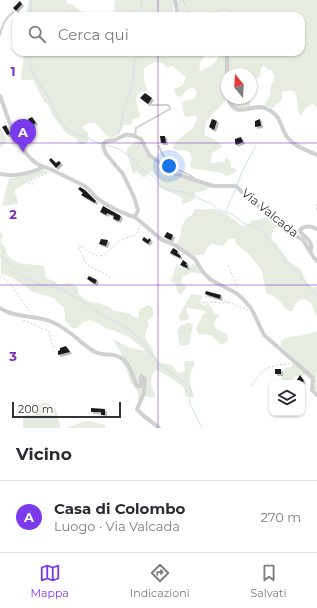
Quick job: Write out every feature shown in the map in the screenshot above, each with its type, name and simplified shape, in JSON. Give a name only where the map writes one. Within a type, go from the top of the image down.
[{"type":"street","points":[[175,0],[177,12]]},
{"type":"street","points":[[227,68],[228,56]]},
{"type":"street","points":[[0,96],[20,146],[35,162],[83,185],[97,198],[135,217],[162,240],[175,245],[195,259],[203,272],[211,280],[236,293],[248,304],[264,335],[312,377],[312,390],[317,395]]},
{"type":"street","points":[[230,104],[236,109],[241,110],[262,107],[266,108],[279,118],[284,133],[292,143],[317,155]]},
{"type":"street","points":[[135,136],[124,134],[116,140],[105,141],[103,146],[105,152],[122,174],[134,197],[138,210],[135,217]]},
{"type":"street","name":"Via Valcada","points":[[135,136],[142,141],[148,155],[168,170],[217,187],[236,186],[250,200],[274,216],[293,234],[303,240],[317,261]]},
{"type":"street","points":[[0,174],[22,174],[44,167]]},
{"type":"street","points":[[310,252],[312,249],[311,245],[300,230],[307,226],[312,226],[317,229]]},
{"type":"street","points":[[0,308],[20,316],[37,318],[51,322],[58,325],[96,353],[112,354],[122,358],[127,363],[138,386],[141,386],[141,376],[145,379],[145,389],[138,409],[159,428]]},
{"type":"lane","points":[[0,35],[3,24],[12,13]]},
{"type":"lane","points":[[135,136],[136,128],[170,108],[168,105],[164,104],[150,106]]},
{"type":"lane","points":[[159,146],[163,154],[176,169],[191,175],[199,182]]},
{"type":"path","points":[[183,0],[188,12]]},
{"type":"path","points":[[215,12],[225,9],[233,12]]},
{"type":"path","points":[[33,184],[29,184],[29,182],[39,176],[54,171]]},
{"type":"path","points":[[317,204],[317,210]]},
{"type":"path","points":[[111,277],[87,265],[78,247],[82,246],[98,256],[105,254],[121,240],[136,234],[140,221]]},
{"type":"path","points":[[228,265],[238,288],[236,293]]},
{"type":"path","points":[[0,276],[3,277],[29,311],[37,318]]},
{"type":"path","points":[[205,296],[230,303],[250,311],[252,310]]},
{"type":"path","points":[[209,305],[202,302],[230,303]]},
{"type":"path","points":[[20,316],[25,321],[49,331],[52,346],[56,348]]},
{"type":"path","points":[[252,385],[258,375],[264,371],[273,366],[288,364],[293,361]]},
{"type":"shaded area","points":[[29,0],[66,0],[68,4],[71,4],[82,12],[27,12]]},
{"type":"shaded area","points":[[115,0],[173,0],[174,12],[114,12]]},
{"type":"shaded area","points":[[177,0],[317,0],[317,107],[313,104],[300,115],[298,111],[297,97],[293,91],[282,92],[282,100],[276,104],[274,108],[265,105],[270,96],[271,85],[275,77],[272,70],[268,70],[263,65],[260,76],[257,78],[257,68],[229,68],[229,56],[305,56],[305,12],[179,12]]},
{"type":"shaded area","points":[[23,56],[205,56],[200,63],[200,71],[213,64],[219,56],[225,56],[225,68],[221,68],[221,104],[222,104],[211,116],[205,126],[205,131],[206,136],[216,140],[223,147],[212,153],[210,162],[225,162],[225,158],[227,158],[230,161],[231,167],[237,170],[233,174],[226,176],[222,173],[192,168],[190,165],[192,158],[190,153],[173,148],[174,144],[195,124],[197,118],[195,115],[187,118],[184,115],[182,104],[184,101],[194,99],[197,92],[193,88],[190,88],[181,97],[176,96],[174,89],[183,85],[186,77],[172,66],[167,68],[162,63],[155,62],[144,68],[144,80],[147,90],[142,91],[137,96],[136,100],[140,115],[139,118],[133,119],[131,125],[124,125],[121,132],[112,138],[108,137],[95,123],[88,123],[82,127],[88,133],[89,139],[84,144],[79,144],[77,139],[66,133],[53,116],[48,104],[44,102],[34,81],[22,80]]},
{"type":"shaded area","points":[[250,104],[250,107],[237,109],[233,105]]},
{"type":"shaded area","points":[[0,128],[8,141],[0,147]]},
{"type":"shaded area","points":[[139,140],[147,156],[169,173],[210,187],[205,191],[195,192],[196,196],[191,201],[184,204],[182,203],[182,198],[158,186],[159,181],[154,173],[150,172],[143,177],[137,172],[133,173],[126,151],[130,146]]},
{"type":"shaded area","points":[[43,170],[49,172],[38,176],[14,190],[18,204],[2,205],[9,179]]},
{"type":"shaded area","points":[[216,209],[232,218],[241,226],[248,225],[251,221],[262,219],[266,215],[279,221],[282,227],[274,227],[271,237],[289,262],[301,269],[306,282],[313,288],[317,286],[317,316],[309,301],[301,299],[297,302],[292,311],[289,311],[275,297],[266,293],[262,271],[249,254],[236,244],[235,239],[230,238],[223,246],[211,244],[204,254],[200,255],[190,253],[178,245],[177,242],[181,235],[181,227],[187,218],[192,215],[194,210]]},
{"type":"shaded area","points":[[0,231],[3,234],[1,243],[5,247],[7,255],[11,259],[24,264],[44,266],[46,278],[59,285],[68,283],[77,286],[79,295],[89,302],[110,307],[114,311],[128,313],[136,318],[139,318],[140,309],[149,305],[152,307],[154,313],[147,321],[149,325],[145,333],[145,337],[158,360],[161,363],[172,365],[177,372],[181,373],[185,371],[184,364],[186,361],[194,361],[190,379],[194,397],[185,396],[184,389],[180,384],[156,370],[152,375],[151,380],[155,397],[152,398],[145,396],[138,400],[138,392],[130,382],[127,370],[122,363],[121,353],[113,339],[130,348],[145,351],[144,349],[129,337],[89,320],[83,322],[78,328],[72,328],[65,320],[64,307],[54,298],[33,292],[13,278],[1,274]]},
{"type":"shaded area","points":[[177,263],[179,267],[186,270],[193,264],[197,264],[202,274],[192,272],[182,277],[181,282],[186,287],[181,295],[178,292],[175,283],[170,280]]},
{"type":"shaded area","points":[[191,294],[203,296],[200,304],[211,306],[214,313],[220,316],[216,319],[214,325],[217,329],[227,334],[228,339],[226,343],[221,344],[211,335],[198,334],[196,328],[203,314],[207,312],[187,308],[187,313],[190,319],[180,321],[179,316]]},
{"type":"shaded area","points":[[188,323],[193,324],[190,342],[188,345],[180,346],[177,331],[180,326]]},
{"type":"shaded area","points":[[317,331],[317,389],[314,391],[312,390],[316,384],[313,376],[310,379],[305,375],[296,376],[291,380],[282,380],[281,375],[286,368],[291,367],[293,362],[290,355],[281,346],[281,341],[290,337]]},
{"type":"shaded area","points":[[43,402],[52,405],[55,408],[61,428],[23,428],[23,417],[25,415],[35,415],[38,406]]},
{"type":"shaded area","points":[[86,421],[105,425],[106,428],[65,428]]},
{"type":"building","points":[[20,1],[22,4],[16,11],[13,8]]},
{"type":"building","points":[[145,93],[152,98],[148,104],[140,98]]},
{"type":"building","points":[[32,117],[36,123],[31,126],[28,119]]},
{"type":"building","points":[[212,119],[217,121],[214,130],[209,127]]},
{"type":"building","points":[[260,119],[261,126],[255,127],[255,121]]},
{"type":"building","points":[[6,125],[10,134],[7,135],[2,127]]},
{"type":"building","points":[[160,136],[165,136],[166,143],[161,143]]},
{"type":"building","points":[[241,137],[243,142],[236,145],[235,139]]},
{"type":"building","points":[[51,158],[56,163],[59,161],[61,163],[56,168],[49,160]]},
{"type":"building","points":[[80,187],[96,201],[95,203],[81,195],[83,193],[78,189]]},
{"type":"building","points":[[103,206],[121,216],[119,221],[113,219],[114,216],[107,213],[106,215],[100,212]]},
{"type":"building","points":[[167,232],[173,235],[171,240],[164,237]]},
{"type":"building","points":[[144,237],[151,240],[148,244],[142,240]]},
{"type":"building","points":[[101,239],[108,240],[106,246],[99,244]]},
{"type":"building","points":[[173,248],[178,251],[177,253],[181,256],[180,258],[170,253]]},
{"type":"building","points":[[183,260],[187,263],[187,268],[180,265]]},
{"type":"building","points":[[89,276],[97,280],[95,284],[87,279]]},
{"type":"building","points":[[206,291],[221,295],[220,299],[205,294]]},
{"type":"building","points":[[66,346],[70,352],[58,355],[60,348]]},
{"type":"building","points":[[275,369],[281,369],[281,374],[275,374]]},
{"type":"building","points":[[300,375],[303,380],[297,380]]},
{"type":"building","points":[[91,408],[105,409],[105,415],[101,415],[101,412],[91,412]]},
{"type":"waterway","points":[[30,12],[32,0]]},
{"type":"waterway","points":[[141,0],[142,12]]},
{"type":"waterway","points":[[31,56],[30,65],[33,73],[51,101],[58,117],[66,128],[101,144]]},
{"type":"waterway","points":[[118,136],[125,105],[131,90],[137,56]]},
{"type":"waterway","points":[[105,145],[117,148],[132,158],[140,168],[152,175],[159,184],[167,190],[183,192],[212,204],[219,210],[232,214],[243,223],[261,229],[269,241],[281,252],[285,261],[293,267],[317,296]]},
{"type":"waterway","points":[[237,185],[256,145]]},
{"type":"waterway","points":[[226,211],[236,188]]},
{"type":"waterway","points":[[0,255],[25,278],[43,286],[58,288],[69,293],[135,334],[157,363],[184,382],[192,391],[189,398],[190,404],[202,428]]},
{"type":"place","name":"Casa di Colombo","points":[[23,152]]}]
